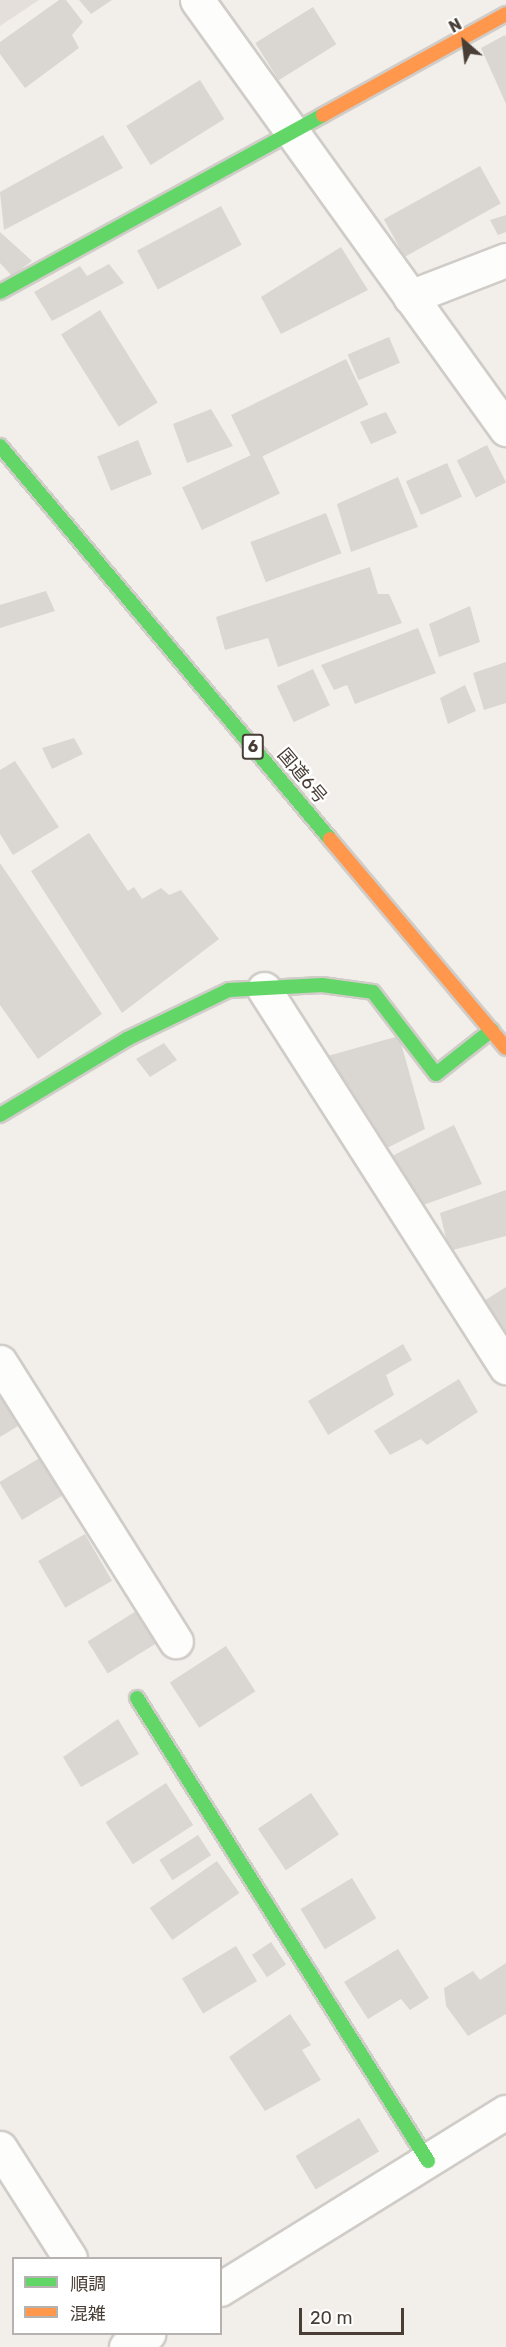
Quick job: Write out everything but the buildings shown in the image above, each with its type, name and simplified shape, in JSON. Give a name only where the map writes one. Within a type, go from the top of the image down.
[{"type":"main road","points":[[0,292],[289,129],[506,14]]},
{"type":"main road","name":"国道6号","points":[[0,446],[506,1048]]},
{"type":"main road","points":[[0,1115],[147,1029],[229,990],[322,985],[373,993],[436,1074],[492,1030]]},
{"type":"main road","points":[[137,1698],[429,2161]]},
{"type":"street","points":[[197,0],[506,429]]},
{"type":"street","points":[[410,297],[506,260]]},
{"type":"street","points":[[264,989],[506,1367]]},
{"type":"street","points":[[0,1362],[176,1641]]},
{"type":"street","points":[[222,2288],[506,2112]]},
{"type":"street","points":[[0,2148],[69,2257]]},
{"type":"street","points":[[126,2347],[146,2335]]},
{"type":"shaded area","points":[[0,0],[39,0],[0,26]]},
{"type":"traffic: fast","points":[[0,292],[323,115]]},
{"type":"traffic: fast","points":[[0,446],[330,839]]},
{"type":"traffic: fast","points":[[0,1115],[127,1039],[229,990],[322,985],[373,992],[436,1074],[492,1030]]},
{"type":"traffic: fast","points":[[137,1698],[428,2161]]},
{"type":"traffic: slow","points":[[323,115],[506,14]]},
{"type":"traffic: slow","points":[[330,839],[506,1048]]}]
